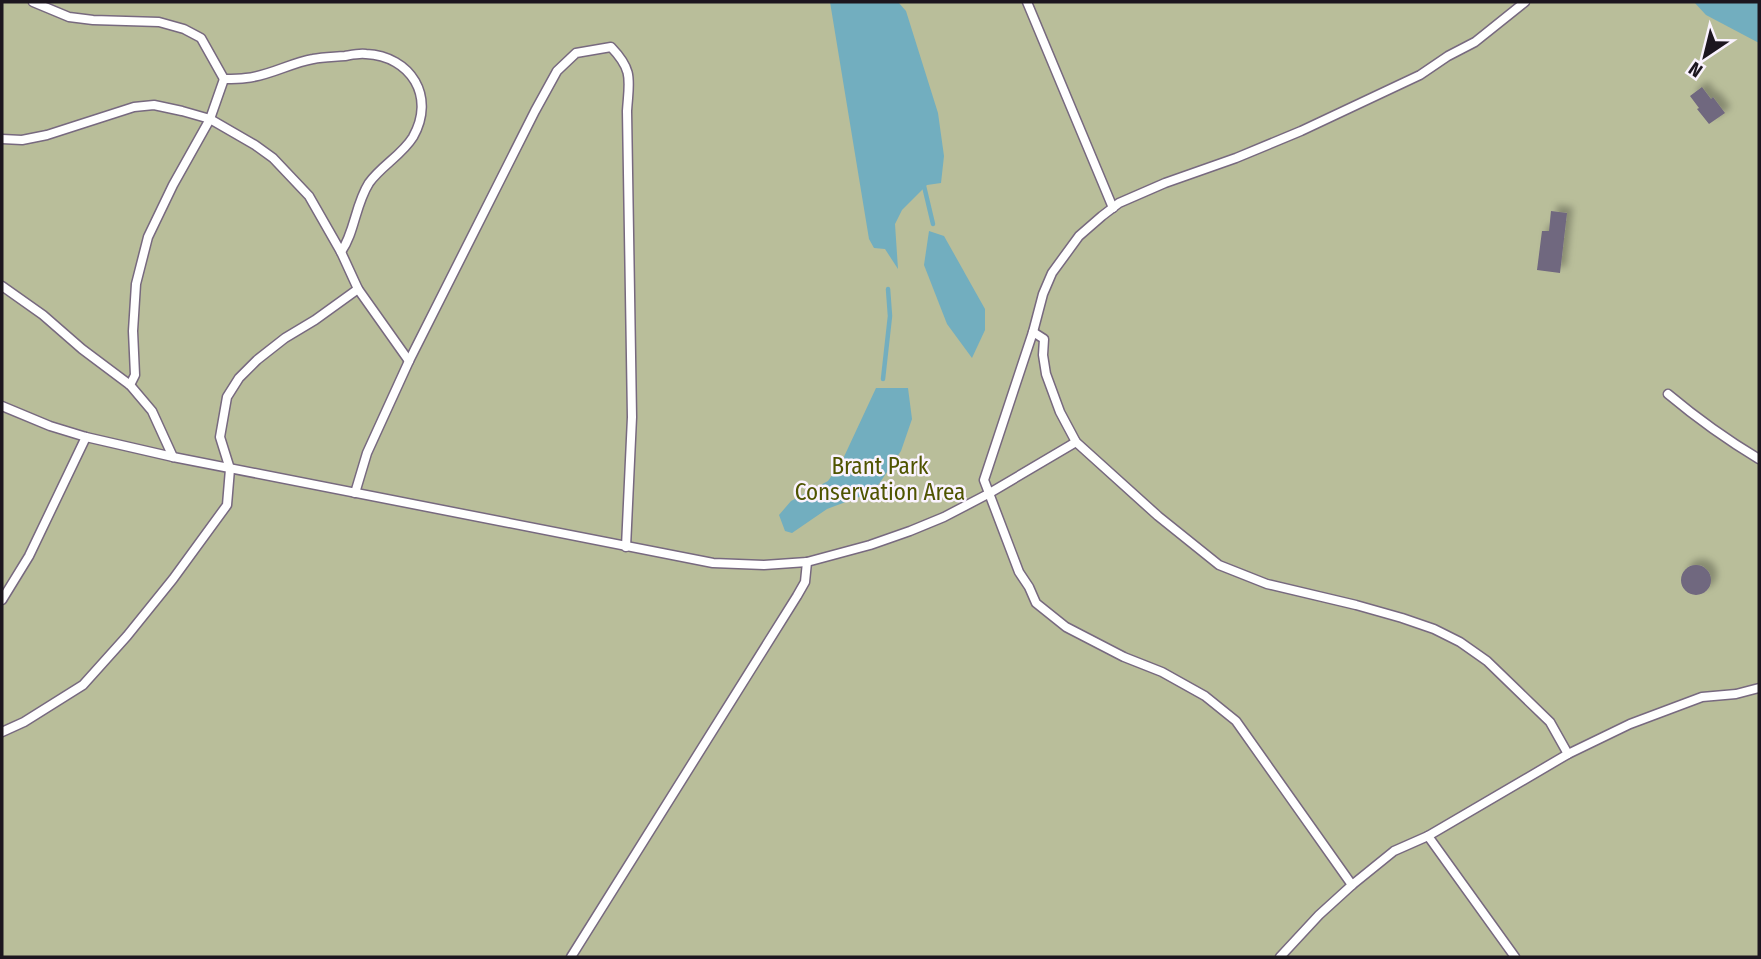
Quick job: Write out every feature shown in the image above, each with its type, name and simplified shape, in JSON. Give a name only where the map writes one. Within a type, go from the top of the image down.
[{"type":"lane","points":[[33,2],[69,17],[159,22],[184,29],[201,37],[224,79],[211,119],[173,185],[148,237],[136,284],[133,331],[135,375],[130,385]]},
{"type":"lane","points":[[1027,2],[1113,208]]},
{"type":"lane","points":[[1352,886],[1236,721],[1205,696],[1162,672],[1124,657],[1066,627],[1036,603],[1019,572],[984,480],[1043,294],[1052,273],[1079,236],[1119,203],[1301,131],[1420,75],[1475,42],[1525,2]]},
{"type":"lane","points":[[355,493],[367,453],[409,361],[557,71],[576,53],[611,47],[627,67],[629,85],[627,111],[632,417],[626,547]]},
{"type":"lane","points":[[224,79],[247,78],[311,60],[366,54],[404,66],[415,79],[421,97],[421,117],[412,139],[369,183],[361,197],[349,241],[341,252]]},
{"type":"lane","points":[[2,139],[22,140],[47,135],[134,107],[154,105],[211,119],[273,158],[309,197],[341,252],[358,289],[409,361]]},
{"type":"lane","points":[[2,286],[43,315],[130,385],[152,411],[173,457]]},
{"type":"lane","points":[[2,733],[83,685],[173,579],[227,505],[230,469],[220,437],[227,397],[239,378],[285,338],[316,320],[358,289]]},
{"type":"lane","points":[[1033,332],[1044,339],[1046,374],[1067,428],[1076,442],[1158,516],[1219,565],[1267,584],[1402,618],[1460,642],[1487,661],[1550,722],[1568,754]]},
{"type":"lane","points":[[1668,394],[1700,421],[1759,459]]},
{"type":"lane","points":[[2,406],[50,426],[86,437],[230,469],[713,563],[764,565],[807,562],[909,531],[988,495],[1076,442]]},
{"type":"lane","points":[[2,600],[29,556],[86,437]]},
{"type":"lane","points":[[571,957],[797,596],[804,582],[807,562]]},
{"type":"lane","points":[[1280,957],[1319,915],[1395,851],[1428,836],[1568,754],[1630,724],[1702,697],[1736,694],[1759,688]]},
{"type":"lane","points":[[1428,836],[1515,957]]},
{"type":"green space","name":"Brant Park Conservation Area","points":[[2,2],[1759,2],[1759,957],[2,957]]},
{"type":"water","points":[[830,2],[898,2],[906,11],[938,113],[944,156],[941,183],[927,185],[902,210],[895,224],[898,269],[885,249],[874,248],[869,239]]},
{"type":"water","points":[[1694,2],[1759,2],[1759,43],[1706,15]]},
{"type":"water","points":[[929,231],[944,236],[985,309],[985,330],[972,358],[947,324],[924,265]]},
{"type":"water","points":[[876,388],[908,388],[912,419],[901,451],[879,484],[867,494],[827,509],[792,533],[785,531],[779,515],[791,501],[828,481],[842,461]]},
{"type":"building","points":[[1702,87],[1725,113],[1709,124],[1690,96]]},
{"type":"building","points":[[1551,211],[1567,213],[1560,273],[1537,270],[1542,231],[1549,231]]},
{"type":"building","points":[[1696,565],[1706,570],[1711,580],[1706,590],[1696,595],[1686,590],[1681,580],[1686,570]]},
{"type":"waterway","points":[[924,186],[933,224]]},
{"type":"waterway","points":[[883,379],[890,316],[888,289]]}]
